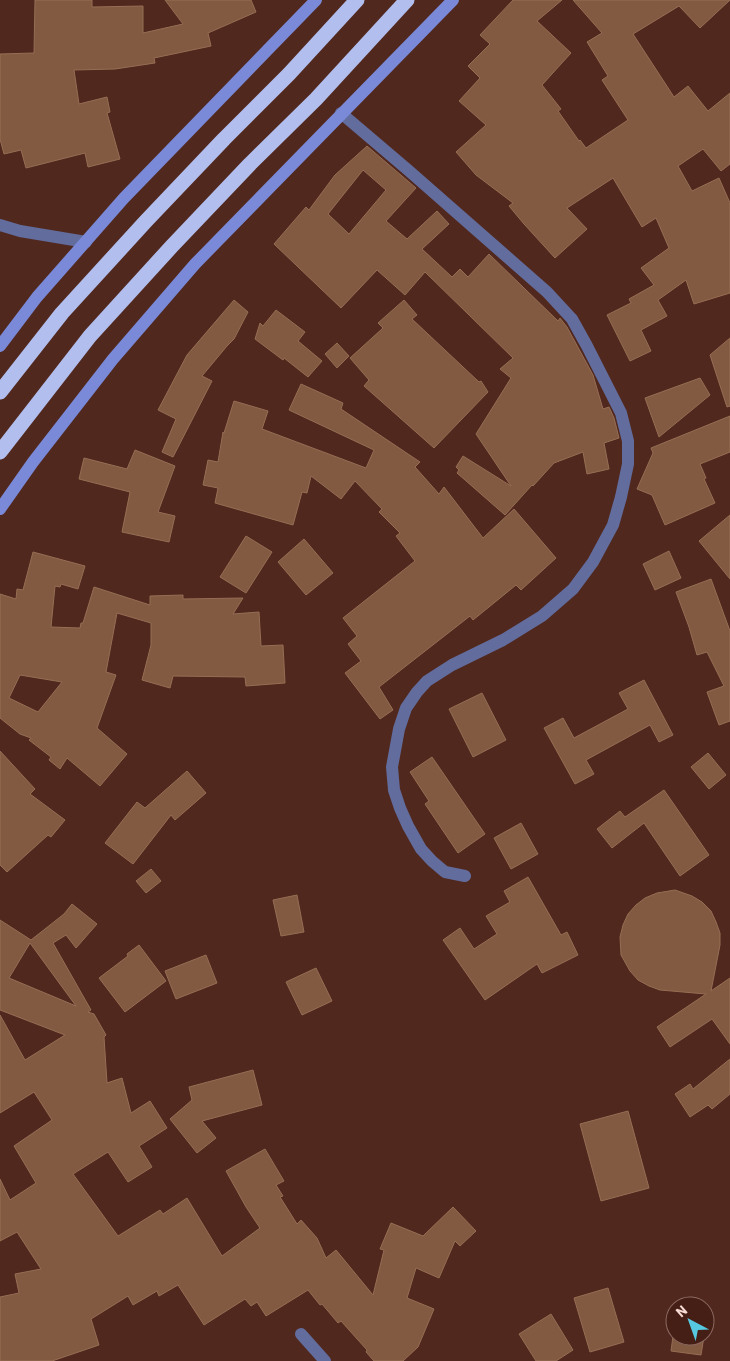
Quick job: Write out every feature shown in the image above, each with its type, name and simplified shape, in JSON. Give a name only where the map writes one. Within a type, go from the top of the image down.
[{"type":"highway","points":[[0,392],[62,313],[146,221],[289,74],[357,0]]},
{"type":"highway","points":[[0,452],[96,329],[185,232],[316,99],[407,0]]},
{"type":"street","points":[[0,346],[37,297],[124,198],[316,0]]},
{"type":"street","points":[[0,509],[33,462],[113,359],[195,264],[453,0]]},
{"type":"street","points":[[341,113],[548,292],[572,319],[621,412],[628,441],[628,464],[614,525],[593,562],[573,589],[542,616],[503,640],[452,665],[427,680],[416,692],[406,708],[399,729],[392,768],[394,790],[400,808],[421,849],[432,861],[445,872],[465,876]]},
{"type":"street","points":[[0,225],[20,231],[86,242]]},
{"type":"street","points":[[301,1334],[325,1361]]},
{"type":"building","points":[[35,0],[92,0],[92,7],[143,6],[143,33],[183,24],[165,0],[251,0],[256,12],[208,33],[211,46],[154,58],[155,63],[115,69],[74,70],[79,104],[107,97],[110,112],[107,113],[120,159],[88,167],[85,153],[26,168],[21,150],[4,154],[0,139],[0,54],[34,53]]},
{"type":"building","points":[[513,0],[562,0],[537,21],[571,53],[542,85],[561,109],[558,111],[586,148],[628,120],[602,80],[608,76],[587,42],[602,33],[573,0],[730,0],[700,28],[679,6],[633,34],[674,97],[688,86],[708,111],[730,93],[730,164],[721,171],[703,149],[678,166],[692,191],[719,178],[730,203],[730,293],[694,304],[686,280],[658,300],[667,316],[641,330],[651,351],[630,361],[607,315],[631,303],[629,299],[654,285],[641,268],[669,248],[656,218],[642,227],[613,178],[567,208],[587,229],[555,258],[509,206],[513,203],[476,175],[456,152],[486,125],[459,101],[480,78],[468,66],[490,44],[480,35]]},
{"type":"building","points":[[367,146],[416,188],[386,221],[407,239],[437,211],[449,224],[422,249],[452,277],[460,269],[468,277],[489,254],[558,321],[560,318],[567,327],[593,375],[603,409],[609,407],[614,418],[619,438],[604,443],[609,469],[587,474],[583,452],[554,463],[505,515],[457,473],[459,470],[456,467],[463,456],[511,486],[476,434],[511,378],[500,369],[513,358],[425,272],[405,295],[377,270],[341,308],[274,244],[306,207],[309,210],[335,175]],"holes":[[[363,170],[386,190],[349,234],[328,214]]]},
{"type":"building","points":[[234,300],[248,312],[234,339],[202,376],[212,381],[173,457],[162,452],[176,419],[158,410],[187,355]]},
{"type":"building","points":[[404,300],[417,315],[412,319],[479,382],[481,381],[488,392],[434,448],[364,386],[369,380],[350,358],[383,328],[378,323]]},
{"type":"building","points":[[276,310],[305,332],[298,341],[322,361],[308,377],[255,339],[260,323],[263,326]]},
{"type":"building","points":[[730,338],[730,406],[727,407],[710,355]]},
{"type":"building","points":[[337,343],[349,356],[337,368],[325,354]]},
{"type":"building","points":[[700,378],[710,395],[659,437],[645,398]]},
{"type":"building","points":[[301,384],[343,403],[341,409],[420,462],[415,467],[439,494],[444,487],[483,538],[514,509],[556,558],[521,590],[516,585],[473,620],[470,616],[379,687],[393,710],[380,719],[345,673],[361,661],[348,644],[357,636],[343,618],[415,561],[396,536],[400,533],[379,512],[382,509],[355,481],[341,499],[311,476],[307,493],[302,492],[293,525],[215,503],[218,488],[203,485],[208,460],[218,462],[223,432],[234,401],[268,411],[262,429],[366,468],[374,450],[289,410]]},
{"type":"building","points":[[730,416],[730,452],[700,464],[706,478],[704,479],[715,503],[665,525],[652,495],[637,489],[653,453],[651,448]]},
{"type":"building","points":[[135,450],[175,466],[158,512],[175,516],[169,542],[122,532],[130,492],[79,479],[84,458],[127,469]]},
{"type":"building","points":[[730,515],[730,579],[699,541]]},
{"type":"building","points":[[246,536],[272,552],[246,593],[220,577]]},
{"type":"building","points":[[304,539],[333,573],[306,595],[278,562]]},
{"type":"building","points":[[669,551],[681,578],[655,590],[643,564]]},
{"type":"building","points":[[33,552],[85,566],[78,589],[61,584],[60,587],[55,586],[51,627],[80,628],[94,587],[150,605],[150,596],[183,595],[183,599],[243,598],[233,614],[259,612],[261,646],[283,645],[285,683],[246,686],[245,677],[173,676],[170,688],[142,680],[151,645],[151,623],[117,613],[106,672],[116,675],[97,728],[127,754],[100,786],[67,758],[60,769],[49,760],[51,757],[29,740],[31,738],[20,734],[0,718],[0,594],[16,599],[17,589],[23,590]],"holes":[[[20,675],[62,682],[38,712],[9,698]]]},
{"type":"building","points":[[711,579],[730,631],[730,721],[719,725],[707,692],[724,686],[707,652],[697,655],[676,592]]},
{"type":"building","points":[[644,680],[673,735],[659,742],[650,725],[586,760],[594,774],[575,784],[544,728],[563,718],[574,738],[628,709],[619,693]]},
{"type":"building","points":[[482,693],[506,740],[473,757],[449,709]]},
{"type":"building","points":[[0,751],[35,789],[30,794],[65,820],[51,837],[48,835],[7,872],[0,865]]},
{"type":"building","points":[[708,753],[726,775],[709,789],[691,767]]},
{"type":"building","points":[[432,757],[485,834],[458,853],[425,804],[429,801],[410,772]]},
{"type":"building","points":[[187,771],[206,793],[175,820],[171,815],[133,864],[105,843],[137,802],[145,808]]},
{"type":"building","points":[[664,790],[709,855],[680,876],[644,823],[612,848],[597,829],[620,811],[625,817]]},
{"type":"building","points":[[521,823],[538,854],[511,869],[494,838]]},
{"type":"building","points":[[151,869],[161,881],[146,893],[136,881]]},
{"type":"building","points":[[528,877],[561,935],[567,932],[578,955],[542,973],[537,964],[485,1000],[443,940],[460,928],[474,949],[497,934],[486,916],[510,902],[504,891]]},
{"type":"building","points":[[675,890],[702,902],[711,911],[720,933],[720,945],[711,991],[730,978],[730,1044],[712,1019],[670,1047],[657,1027],[706,994],[660,990],[649,986],[638,980],[630,971],[621,955],[620,937],[628,914],[645,898],[657,893]]},
{"type":"building","points":[[297,895],[304,932],[281,936],[273,900]]},
{"type":"building","points":[[72,904],[97,924],[76,948],[66,935],[53,943],[91,1010],[88,1012],[94,1014],[106,1035],[104,1037],[107,1083],[122,1078],[131,1113],[150,1101],[167,1128],[139,1146],[152,1167],[128,1182],[108,1152],[73,1174],[118,1236],[160,1210],[163,1214],[187,1198],[222,1256],[260,1228],[226,1171],[265,1149],[284,1181],[276,1185],[283,1196],[280,1197],[297,1224],[301,1220],[317,1238],[326,1258],[336,1250],[373,1295],[384,1250],[380,1249],[391,1223],[423,1236],[453,1207],[476,1231],[460,1246],[455,1241],[439,1278],[416,1268],[407,1298],[434,1309],[418,1347],[403,1361],[374,1361],[366,1352],[367,1350],[341,1321],[338,1323],[308,1290],[266,1316],[257,1302],[251,1306],[245,1299],[204,1325],[178,1285],[159,1296],[157,1291],[133,1305],[128,1296],[91,1319],[99,1345],[52,1361],[0,1361],[0,1297],[19,1293],[15,1274],[41,1269],[17,1232],[0,1241],[0,1179],[10,1200],[36,1183],[14,1146],[52,1120],[34,1092],[0,1113],[0,1015],[25,1060],[65,1035],[0,1010],[0,920],[31,940],[64,914]],"holes":[[[30,943],[76,1006],[9,978]]]},
{"type":"building","points":[[139,945],[166,981],[125,1012],[99,978]]},
{"type":"building","points":[[206,955],[217,983],[176,999],[165,971]]},
{"type":"building","points":[[316,968],[332,1001],[302,1015],[286,982]]},
{"type":"building","points":[[730,1059],[730,1094],[712,1109],[708,1105],[690,1117],[675,1094],[690,1084],[693,1089]]},
{"type":"building","points":[[253,1070],[262,1105],[202,1121],[216,1138],[197,1153],[170,1119],[192,1100],[189,1087]]},
{"type":"building","points":[[628,1111],[649,1188],[601,1201],[580,1124]]},
{"type":"building","points":[[608,1288],[624,1342],[590,1352],[574,1298]]},
{"type":"building","points":[[551,1314],[573,1350],[556,1361],[536,1361],[519,1334]]},
{"type":"building","points":[[672,1346],[702,1346],[701,1355],[671,1351]]}]
